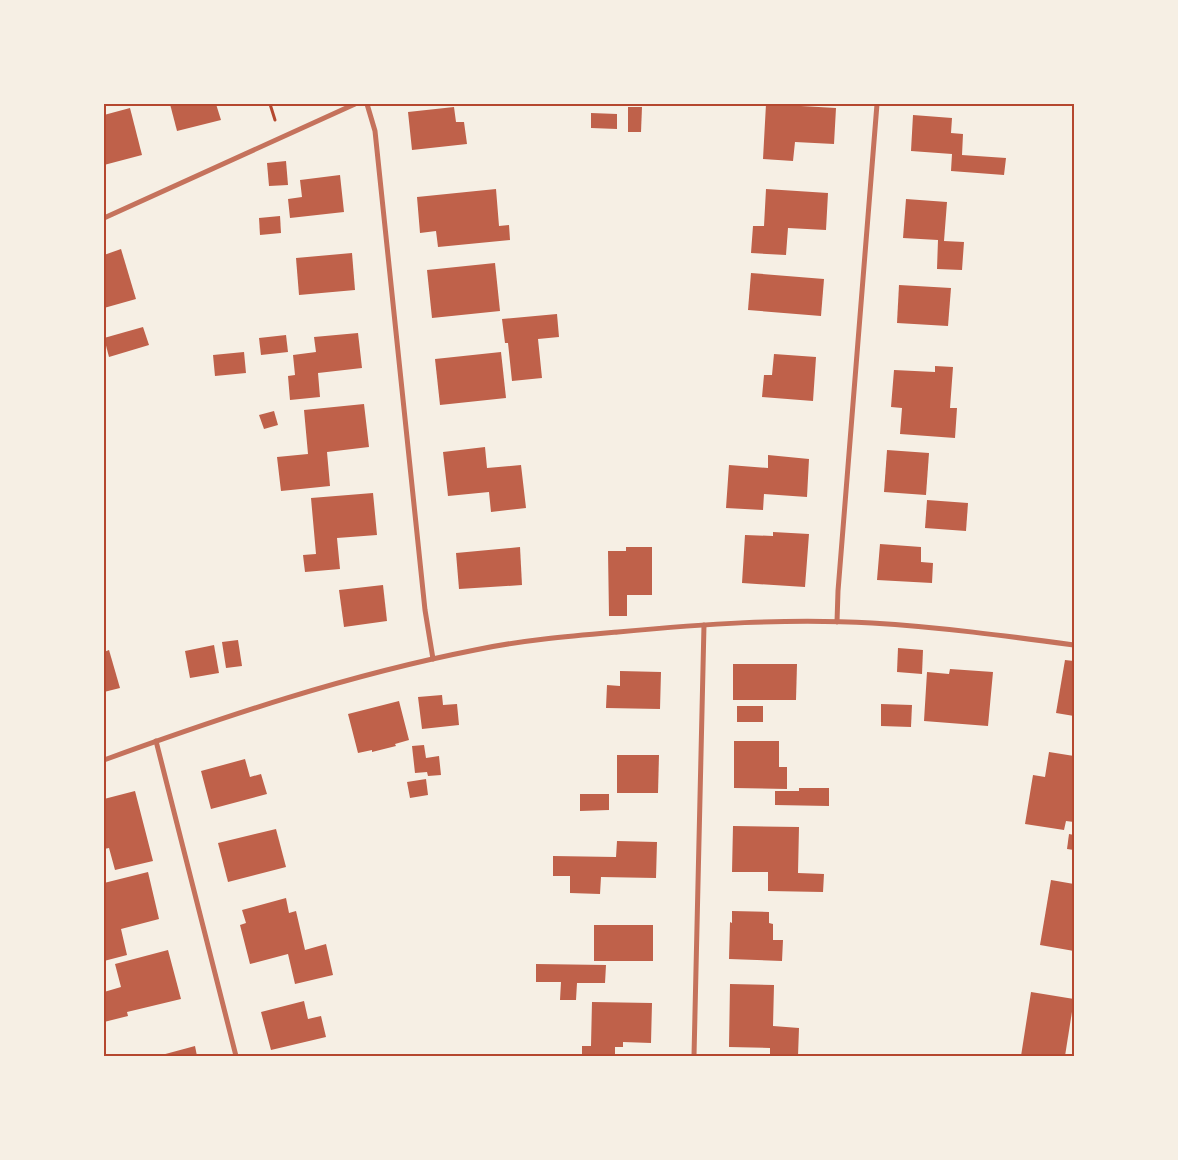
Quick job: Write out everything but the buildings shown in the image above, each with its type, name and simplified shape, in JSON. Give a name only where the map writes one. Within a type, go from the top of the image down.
[{"type":"street","points":[[104,218],[355,104]]},
{"type":"street","points":[[366,104],[375,131],[425,610],[433,659]]},
{"type":"street","points":[[837,622],[877,104]]},
{"type":"street","points":[[104,760],[300,692],[478,649],[562,637],[704,625],[837,622],[872,623],[1074,645]]},
{"type":"street","points":[[694,1056],[704,625]]},
{"type":"street","points":[[156,741],[236,1056]]}]
